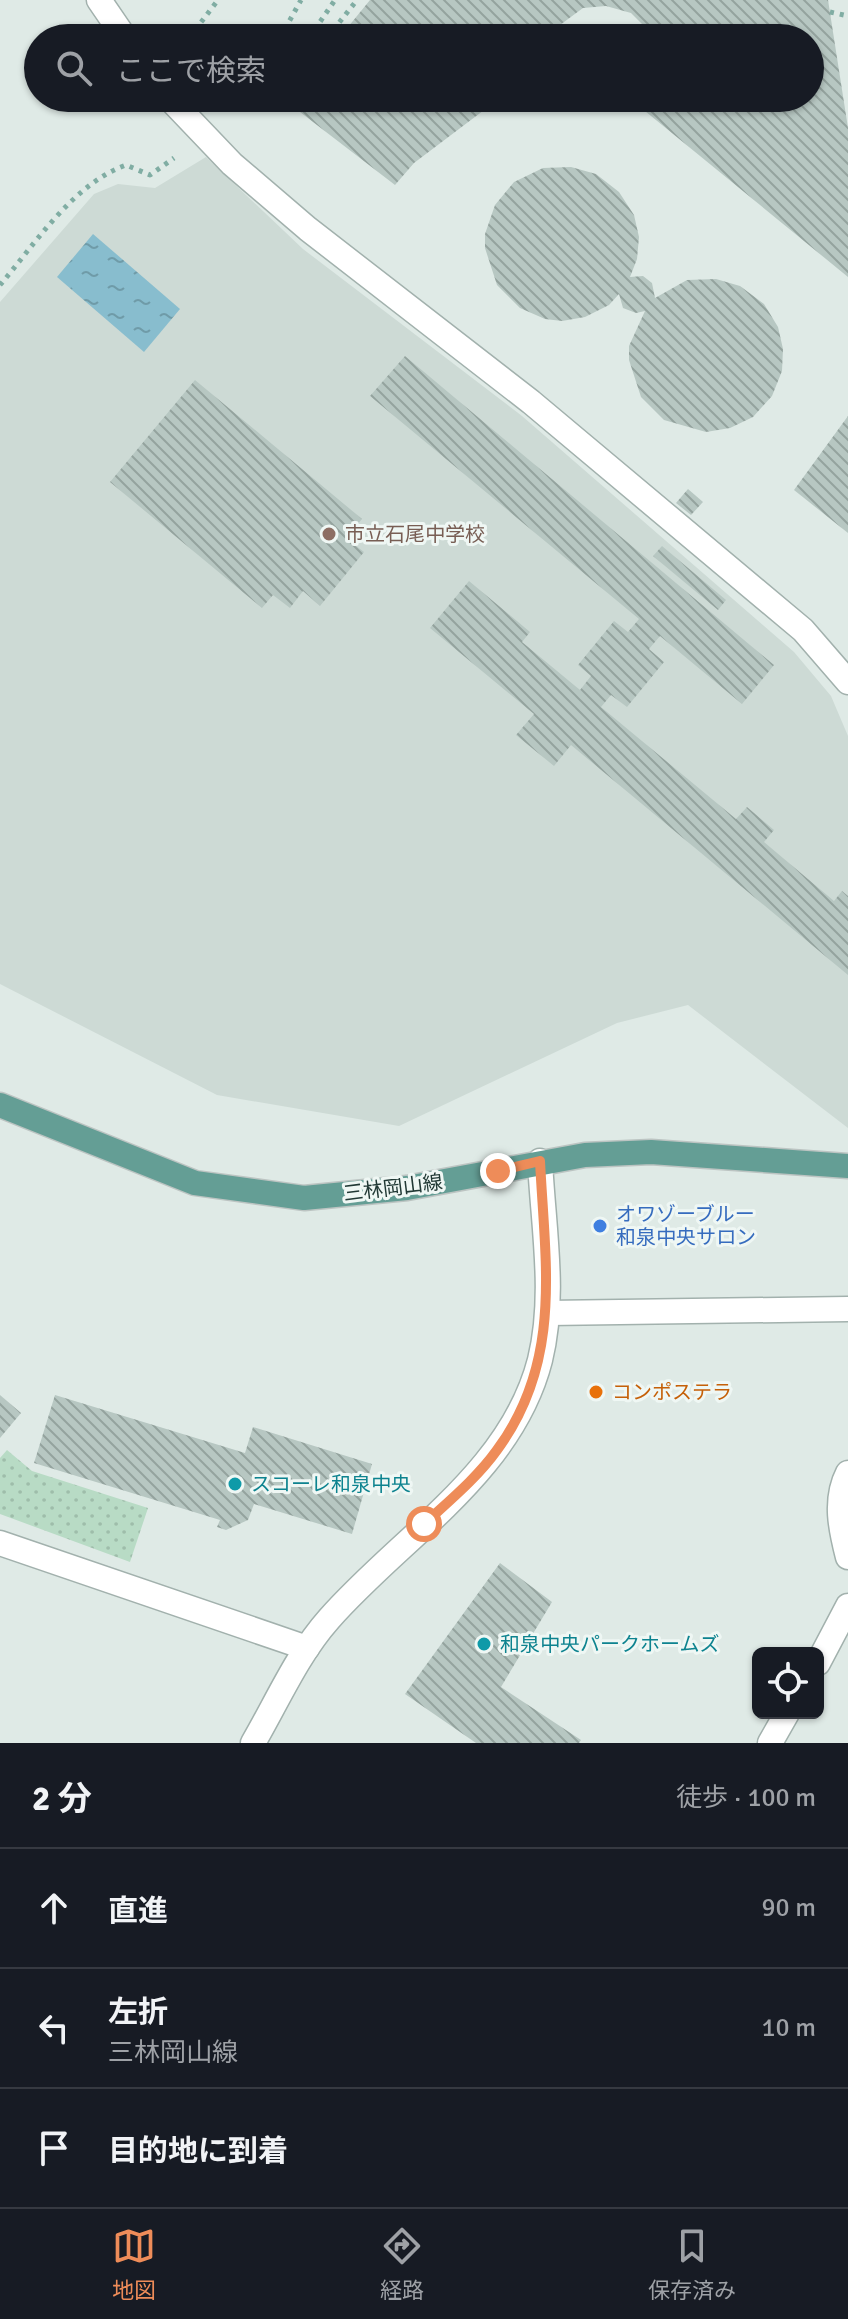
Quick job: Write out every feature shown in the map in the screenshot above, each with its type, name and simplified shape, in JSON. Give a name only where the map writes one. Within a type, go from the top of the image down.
[{"type":"main road","name":"三林岡山線","points":[[0,1105],[195,1183],[304,1198],[407,1188],[540,1161],[651,1152],[848,1166]]},
{"type":"street","points":[[99,0],[115,24]]},
{"type":"street","points":[[182,112],[232,164],[297,219],[531,402],[803,630],[848,682]]},
{"type":"street","points":[[253,1743],[307,1648],[348,1599],[497,1450],[522,1408],[540,1360],[548,1313],[540,1161]]},
{"type":"street","points":[[548,1313],[848,1309]]},
{"type":"street","points":[[848,1473],[840,1499],[848,1557]]},
{"type":"street","points":[[0,1543],[307,1648]]},
{"type":"street","points":[[824,1652],[848,1606]]},
{"type":"street","points":[[770,1743],[784,1719]]},
{"type":"path","points":[[200,24],[218,0]]},
{"type":"path","points":[[288,24],[301,0]]},
{"type":"path","points":[[319,24],[335,0]]},
{"type":"path","points":[[338,24],[357,0]]},
{"type":"path","points":[[830,12],[848,16]]},
{"type":"path","points":[[0,285],[63,212],[107,172],[126,165],[150,175],[174,158]]},
{"type":"shaded area","name":"市立石尾中学校","points":[[206,157],[303,249],[522,416],[794,652],[831,696],[848,736],[848,1128],[688,1005],[617,1023],[399,1126],[217,1095],[0,984],[0,302],[94,194],[118,184],[155,188]]},
{"type":"green space","points":[[7,1450],[32,1471],[148,1508],[130,1562],[0,1514],[0,1458]]},
{"type":"water","points":[[93,234],[180,309],[144,352],[57,277]]},
{"type":"building","points":[[370,0],[828,0],[848,128],[848,277],[646,112],[824,112],[824,24],[642,24],[631,13],[606,6],[583,8],[561,24],[350,24]]},
{"type":"building","points":[[300,112],[481,112],[414,163],[395,185]]},
{"type":"building","points":[[571,167],[596,174],[619,192],[634,215],[639,237],[637,259],[630,277],[643,276],[652,283],[655,298],[687,280],[716,279],[740,286],[764,304],[778,327],[783,349],[782,371],[772,396],[753,417],[730,428],[706,432],[664,420],[641,397],[629,360],[629,346],[645,311],[636,313],[623,308],[619,294],[609,305],[585,317],[562,321],[545,319],[520,308],[497,285],[485,248],[485,234],[495,205],[514,182],[543,168]]},
{"type":"building","points":[[405,356],[774,665],[742,704],[660,636],[649,649],[664,662],[627,707],[611,695],[601,707],[736,819],[747,807],[774,830],[764,842],[834,901],[842,891],[848,896],[848,975],[571,745],[554,766],[516,735],[534,714],[430,628],[469,581],[530,632],[522,642],[580,690],[591,676],[578,665],[614,621],[628,632],[639,619],[370,396]]},
{"type":"building","points":[[195,380],[362,519],[346,538],[364,552],[320,606],[303,591],[290,608],[273,595],[262,608],[110,482]]},
{"type":"building","points":[[848,416],[848,533],[794,490]]},
{"type":"building","points":[[688,489],[703,502],[691,515],[676,503]]},
{"type":"building","points":[[662,546],[726,600],[718,610],[653,556]]},
{"type":"building","points":[[0,1395],[21,1413],[0,1438]]},
{"type":"building","name":"スコーレ和泉中央","points":[[55,1395],[245,1453],[253,1427],[372,1464],[352,1534],[254,1504],[248,1520],[226,1530],[217,1527],[220,1520],[34,1463]]},
{"type":"building","name":"和泉中央パークホームズ","points":[[500,1563],[552,1602],[501,1687],[581,1740],[579,1743],[476,1743],[405,1694]]},
{"type":"place","name":"市立石尾中学校","points":[[329,534]]},
{"type":"place","name":"オワゾーブルー 和泉中央サロン","points":[[600,1226]]},
{"type":"place","name":"コンポステラ","points":[[596,1392]]},
{"type":"place","name":"スコーレ和泉中央","points":[[235,1484]]},
{"type":"place","name":"和泉中央パークホームズ","points":[[484,1644]]},
{"type":"route","points":[[424,1524],[466,1485],[497,1450],[522,1408],[540,1360],[548,1313],[540,1161],[498,1171]]}]
